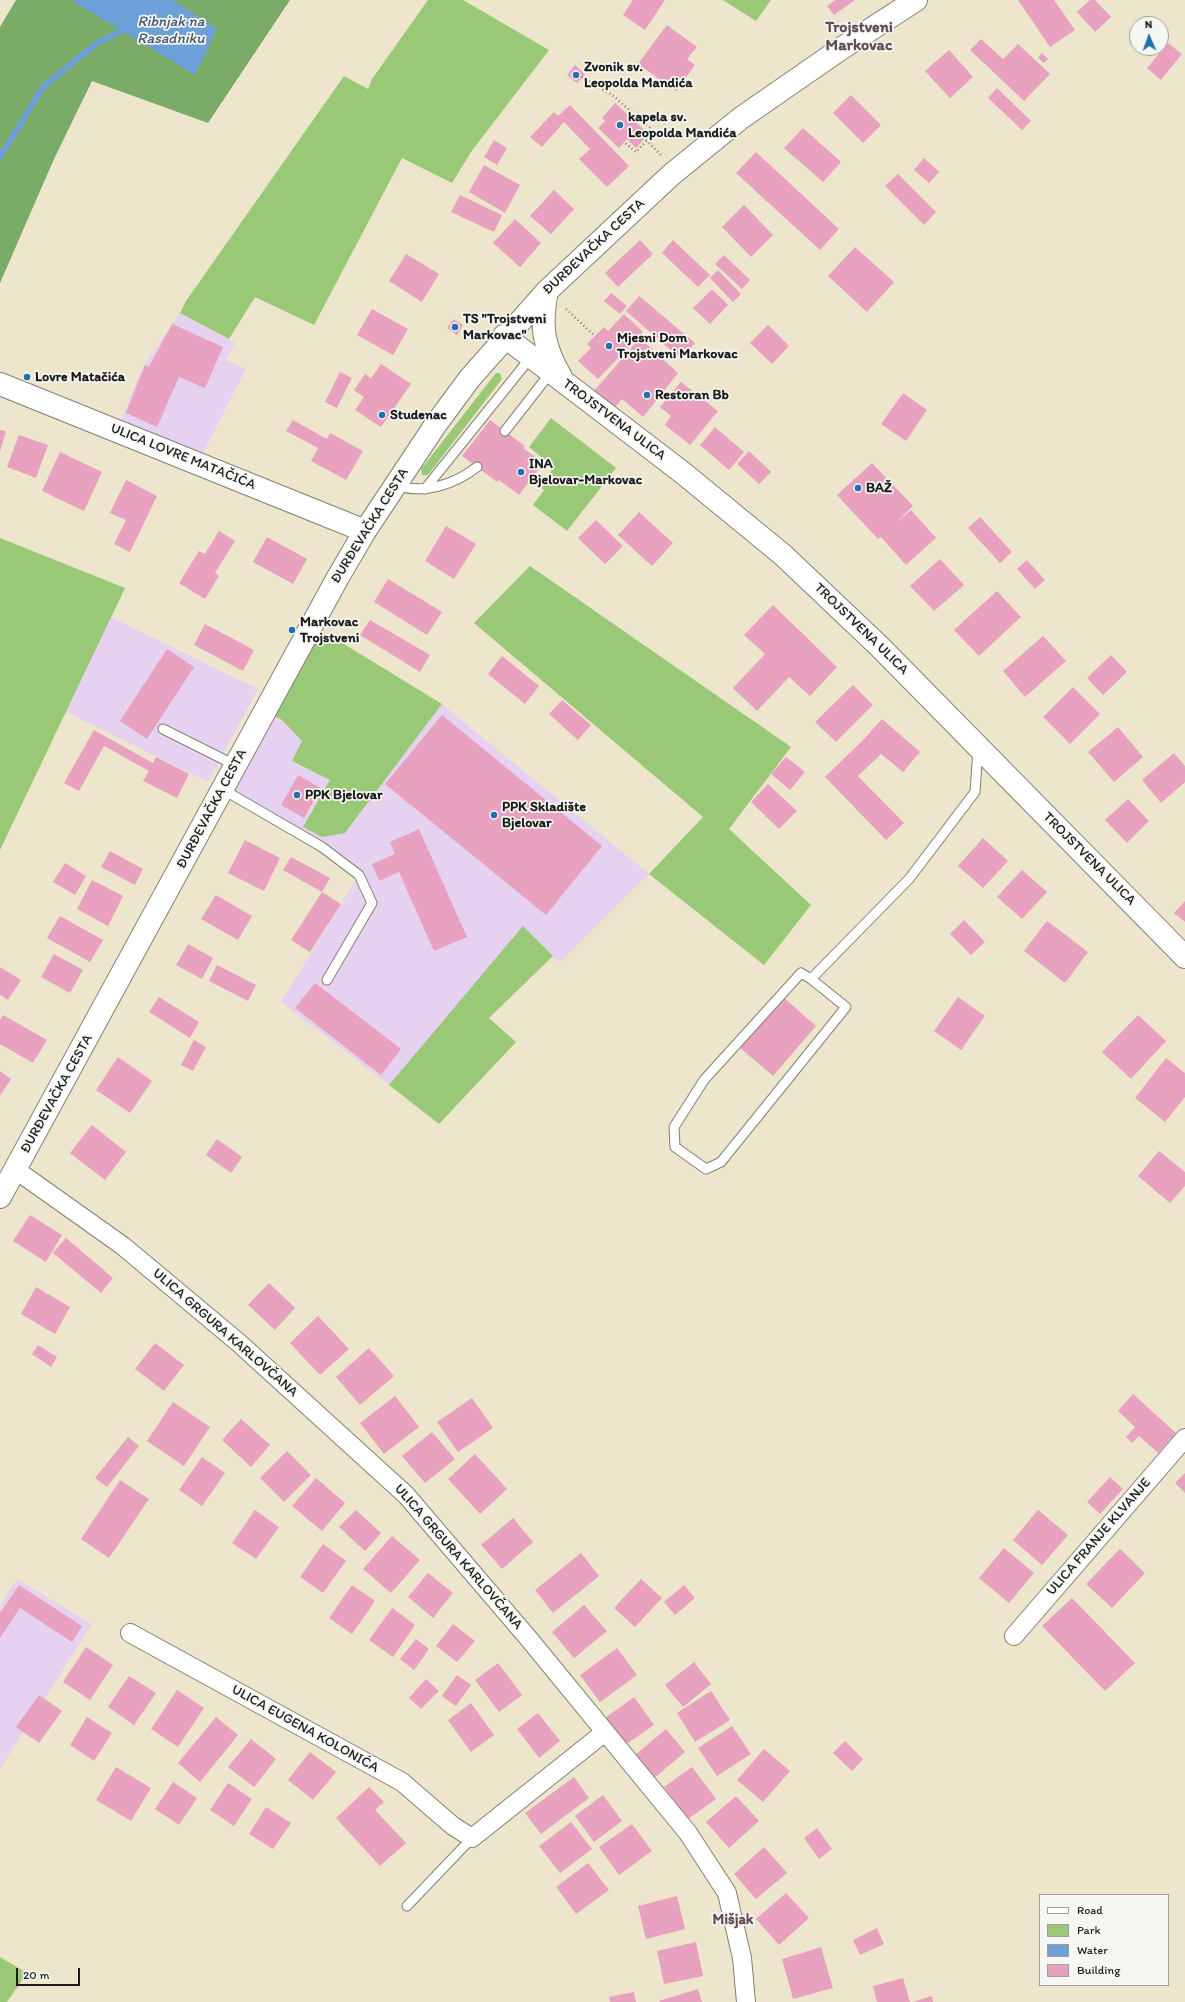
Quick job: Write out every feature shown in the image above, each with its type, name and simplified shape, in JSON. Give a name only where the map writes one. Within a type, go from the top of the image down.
[{"type":"main road","name":"ĐURĐEVAČKA CESTA","points":[[0,1197],[336,579],[395,484],[470,378],[504,336],[547,291],[666,180],[741,118],[842,48],[916,0]]},
{"type":"main road","points":[[547,291],[543,312],[545,342],[557,377]]},
{"type":"main road","name":"TROJSTVENA ULICA","points":[[504,336],[683,473],[783,555],[880,646],[1185,957]]},
{"type":"main road","name":"ULICA LOVRE MATAČIĆA","points":[[0,384],[365,531]]},
{"type":"street","name":"ULICA GRGURA KARLOVČANA","points":[[16,1170],[135,1256],[239,1343],[406,1495],[529,1639],[688,1833],[727,1893],[742,1958],[746,2002]]},
{"type":"street","name":"ULICA FRANJE KLVANJE","points":[[1014,1636],[1185,1438]]},
{"type":"street","name":"ULICA EUGENA KOLONIĆA","points":[[130,1633],[402,1782],[453,1826],[472,1838]]},
{"type":"street","points":[[472,1838],[605,1732]]},
{"type":"lane","points":[[425,489],[531,357]]},
{"type":"lane","points":[[505,431],[557,377]]},
{"type":"lane","points":[[395,484],[408,489],[425,489],[462,478],[477,467]]},
{"type":"lane","points":[[163,730],[236,765]]},
{"type":"lane","points":[[811,979],[909,879],[975,792],[978,746]]},
{"type":"lane","points":[[222,789],[322,847],[359,875],[372,903],[327,980]]},
{"type":"lane","points":[[801,973],[811,979],[846,1007],[721,1162],[706,1168],[675,1147],[674,1127],[704,1080],[801,973]]},
{"type":"lane","points":[[407,1906],[472,1838]]},
{"type":"path","points":[[582,77],[612,95],[655,132],[636,152],[624,142]]},
{"type":"path","points":[[646,140],[663,158]]},
{"type":"path","points":[[566,308],[595,336]]},
{"type":"shaded area","points":[[180,313],[235,343],[226,360],[246,369],[203,453],[121,421],[142,368]]},
{"type":"shaded area","points":[[111,617],[258,689],[208,782],[66,712]]},
{"type":"shaded area","points":[[442,704],[649,874],[560,963],[523,927],[389,1085],[281,1002],[359,875],[222,789],[265,711],[282,720],[303,741],[292,762],[331,780],[345,833]]},
{"type":"shaded area","points":[[17,1579],[92,1624],[0,1769],[0,1606]]},
{"type":"green space","points":[[16,0],[290,0],[208,123],[92,81],[54,159],[0,283],[0,27]]},
{"type":"green space","points":[[428,0],[463,0],[549,50],[471,152],[452,183],[402,158],[314,325],[255,297],[229,339],[180,313],[186,301],[344,76],[368,89],[372,79]]},
{"type":"green space","points":[[723,0],[771,0],[756,21]]},
{"type":"green space","points":[[496,373],[500,373],[502,379],[428,475],[422,475],[421,469]]},
{"type":"green space","points":[[551,418],[616,468],[567,531],[533,505],[544,490],[539,486],[554,467],[529,447]]},
{"type":"green space","points":[[0,538],[125,588],[0,850]]},
{"type":"green space","points":[[530,566],[791,747],[729,829],[811,905],[764,965],[649,874],[703,817],[474,623]]},
{"type":"green space","points":[[311,627],[334,638],[442,704],[345,833],[322,837],[303,827],[330,780],[292,761],[302,741],[282,720],[265,711]]},
{"type":"green space","points":[[523,926],[553,956],[489,1018],[516,1042],[439,1124],[389,1085]]},
{"type":"green space","points":[[0,1957],[27,1973],[7,2002],[0,2002]]},
{"type":"water","name":"Ribnjak na Rasadniku","points":[[71,0],[173,0],[217,29],[195,75]]},
{"type":"building","points":[[633,0],[665,0],[645,30],[623,15]]},
{"type":"building","points":[[835,0],[855,0],[834,15],[827,6]]},
{"type":"building","points":[[1018,0],[1054,0],[1075,30],[1050,47]]},
{"type":"building","points":[[1090,0],[1095,0],[1111,17],[1095,32],[1077,12]]},
{"type":"building","points":[[667,25],[697,47],[687,59],[695,65],[676,91],[638,64]]},
{"type":"building","points":[[981,39],[1003,59],[1018,44],[1050,74],[1024,101],[970,50]]},
{"type":"building","points":[[1169,44],[1182,54],[1161,80],[1147,68],[1157,56],[1169,56]]},
{"type":"building","points":[[949,50],[973,77],[950,98],[925,71]]},
{"type":"building","points":[[1042,53],[1048,59],[1044,63],[1038,58]]},
{"type":"building","name":"Zvonik sv. Leopolda Mandića","points":[[575,65],[585,74],[577,83],[567,75]]},
{"type":"building","points":[[997,88],[1031,121],[1022,130],[988,98]]},
{"type":"building","points":[[851,95],[881,125],[863,143],[833,113]]},
{"type":"building","name":"kapela sv. Leopolda Mandića","points":[[615,103],[649,134],[636,148],[627,139],[619,148],[598,128],[605,121],[602,118]]},
{"type":"building","points":[[570,105],[629,166],[607,187],[579,159],[590,149],[564,122],[542,147],[530,137],[554,112],[558,116]]},
{"type":"building","points":[[803,128],[841,162],[823,182],[784,148]]},
{"type":"building","points":[[494,140],[507,148],[497,165],[484,157]]},
{"type":"building","points":[[756,152],[839,229],[820,250],[736,173]]},
{"type":"building","points":[[924,158],[939,172],[929,183],[914,170]]},
{"type":"building","points":[[484,165],[520,185],[505,213],[469,192]]},
{"type":"building","points":[[898,174],[936,212],[924,225],[885,186]]},
{"type":"building","points":[[554,190],[574,209],[551,234],[530,216]]},
{"type":"building","points":[[460,195],[502,215],[494,232],[451,212]]},
{"type":"building","points":[[744,205],[773,235],[751,257],[722,227]]},
{"type":"building","points":[[515,219],[541,243],[520,267],[493,243]]},
{"type":"building","points":[[640,240],[653,254],[618,287],[605,273]]},
{"type":"building","points":[[673,240],[710,275],[698,287],[662,253]]},
{"type":"building","points":[[855,247],[894,282],[867,312],[828,276]]},
{"type":"building","points":[[406,254],[439,274],[422,302],[389,281]]},
{"type":"building","points":[[724,255],[750,280],[742,289],[715,264]]},
{"type":"building","points":[[718,270],[741,294],[733,302],[710,278]]},
{"type":"building","points":[[712,289],[728,305],[710,324],[693,308]]},
{"type":"building","points":[[611,293],[627,306],[620,314],[604,301]]},
{"type":"building","points":[[639,296],[695,343],[681,359],[626,311]]},
{"type":"building","points":[[372,309],[408,329],[393,355],[357,335]]},
{"type":"building","name":"Mjesni Dom Trojstveni Markovac","points":[[624,314],[643,332],[598,379],[578,361],[591,348],[587,344],[604,327],[608,331]]},
{"type":"building","name":"TS \"Trojstveni Markovac\"","points":[[453,319],[463,325],[457,335],[447,328]]},
{"type":"building","points":[[172,324],[223,347],[205,388],[179,377],[157,427],[126,413],[145,365],[149,367]]},
{"type":"building","points":[[768,325],[789,346],[772,364],[750,343]]},
{"type":"building","points":[[640,338],[678,373],[643,417],[622,399],[615,407],[594,391]]},
{"type":"building","points":[[381,364],[411,384],[381,427],[355,410],[364,397],[354,390],[365,374],[371,378]]},
{"type":"building","points":[[340,372],[352,378],[337,408],[325,402]]},
{"type":"building","points":[[681,382],[718,411],[690,445],[665,425],[671,416],[660,407]]},
{"type":"building","points":[[903,393],[927,410],[906,441],[881,424]]},
{"type":"building","points":[[293,420],[327,439],[330,433],[363,451],[346,480],[311,461],[318,448],[286,431]]},
{"type":"building","points":[[490,420],[525,446],[523,448],[543,463],[519,495],[499,480],[497,482],[462,456]]},
{"type":"building","points":[[715,427],[744,452],[729,470],[700,445]]},
{"type":"building","points":[[0,430],[6,431],[0,452]]},
{"type":"building","points":[[19,435],[48,445],[36,478],[7,467]]},
{"type":"building","points":[[749,451],[771,472],[759,484],[737,464]]},
{"type":"building","points":[[60,452],[102,472],[84,511],[42,491]]},
{"type":"building","points":[[872,463],[913,506],[895,524],[911,510],[936,538],[906,565],[881,537],[878,539],[837,495]]},
{"type":"building","points":[[126,480],[157,496],[130,552],[114,544],[126,520],[110,513]]},
{"type":"building","points":[[639,512],[673,543],[652,566],[618,535]]},
{"type":"building","points":[[980,517],[1012,552],[1000,563],[968,528]]},
{"type":"building","points":[[596,520],[623,546],[605,564],[578,538]]},
{"type":"building","points":[[446,526],[476,544],[454,579],[425,561]]},
{"type":"building","points":[[219,531],[235,541],[215,573],[219,576],[205,599],[179,583],[199,551],[205,554]]},
{"type":"building","points":[[267,537],[307,559],[293,584],[253,562]]},
{"type":"building","points":[[940,559],[964,585],[934,611],[910,586]]},
{"type":"building","points":[[1027,560],[1045,580],[1035,589],[1017,569]]},
{"type":"building","points":[[388,579],[442,612],[427,635],[374,602]]},
{"type":"building","points":[[997,591],[1021,617],[979,656],[954,630]]},
{"type":"building","points":[[773,605],[837,667],[810,696],[789,677],[757,711],[733,688],[765,654],[744,635]]},
{"type":"building","points":[[370,620],[430,655],[420,672],[360,635]]},
{"type":"building","points":[[205,624],[254,650],[243,671],[194,645]]},
{"type":"building","points":[[1043,636],[1066,661],[1025,697],[1003,671]]},
{"type":"building","points":[[167,649],[194,667],[147,739],[120,721]]},
{"type":"building","points":[[1111,655],[1127,672],[1103,695],[1087,678]]},
{"type":"building","points":[[502,656],[539,686],[525,704],[488,674]]},
{"type":"building","points":[[853,685],[873,705],[836,742],[815,722]]},
{"type":"building","points":[[1073,687],[1100,714],[1070,744],[1043,717]]},
{"type":"building","points":[[562,700],[591,725],[578,740],[549,714]]},
{"type":"building","name":"PPK Skladište Bjelovar","points":[[442,715],[602,846],[546,915],[385,784]]},
{"type":"building","points":[[882,719],[920,752],[903,772],[881,754],[858,776],[904,823],[886,840],[825,777]]},
{"type":"building","points":[[1118,727],[1143,757],[1114,782],[1088,752]]},
{"type":"building","points":[[94,730],[153,763],[156,757],[189,774],[177,798],[143,781],[149,771],[104,746],[79,791],[64,783]]},
{"type":"building","points":[[1174,753],[1185,766],[1185,782],[1161,803],[1142,780]]},
{"type":"building","points":[[786,757],[805,772],[790,790],[771,774]]},
{"type":"building","points":[[298,775],[321,788],[304,818],[281,805]]},
{"type":"building","points":[[768,784],[797,811],[779,829],[751,802]]},
{"type":"building","points":[[1128,799],[1149,821],[1127,843],[1105,820]]},
{"type":"building","points":[[419,829],[467,937],[434,951],[399,872],[379,881],[372,864],[395,854],[390,842]]},
{"type":"building","points":[[983,838],[1008,861],[983,888],[958,866]]},
{"type":"building","points":[[245,840],[280,858],[264,891],[228,873]]},
{"type":"building","points":[[110,851],[143,869],[135,885],[101,867]]},
{"type":"building","points":[[291,857],[330,878],[322,892],[283,870]]},
{"type":"building","points":[[65,863],[86,876],[75,895],[53,882]]},
{"type":"building","points":[[1022,870],[1047,892],[1022,919],[997,897]]},
{"type":"building","points":[[92,880],[123,896],[108,926],[77,909]]},
{"type":"building","points":[[322,892],[341,904],[310,952],[291,940]]},
{"type":"building","points":[[216,895],[252,916],[238,940],[201,919]]},
{"type":"building","points":[[1185,901],[1185,922],[1174,913]]},
{"type":"building","points":[[60,916],[103,940],[90,962],[47,938]]},
{"type":"building","points":[[964,920],[985,942],[971,955],[950,934]]},
{"type":"building","points":[[1047,921],[1088,952],[1065,983],[1024,951]]},
{"type":"building","points":[[188,944],[213,958],[202,979],[176,965]]},
{"type":"building","points":[[54,954],[83,970],[70,993],[41,977]]},
{"type":"building","points":[[217,965],[256,985],[248,1001],[209,981]]},
{"type":"building","points":[[0,967],[21,980],[8,1000],[0,995]]},
{"type":"building","points":[[315,983],[401,1049],[381,1075],[295,1008]]},
{"type":"building","points":[[159,997],[199,1022],[190,1038],[149,1012]]},
{"type":"building","points":[[783,997],[816,1026],[773,1076],[739,1047]]},
{"type":"building","points":[[958,997],[985,1016],[961,1050],[934,1031]]},
{"type":"building","points":[[3,1015],[47,1040],[33,1063],[0,1044],[0,1020]]},
{"type":"building","points":[[1138,1015],[1166,1041],[1131,1079],[1102,1052]]},
{"type":"building","points":[[194,1040],[206,1047],[193,1071],[181,1065]]},
{"type":"building","points":[[118,1057],[152,1081],[130,1113],[96,1090]]},
{"type":"building","points":[[1166,1058],[1185,1073],[1185,1097],[1165,1122],[1135,1098]]},
{"type":"building","points":[[0,1071],[11,1079],[0,1096]]},
{"type":"building","points":[[92,1125],[126,1152],[105,1180],[70,1153]]},
{"type":"building","points":[[217,1139],[242,1157],[231,1173],[206,1155]]},
{"type":"building","points":[[1159,1151],[1185,1172],[1185,1186],[1170,1203],[1138,1176]]},
{"type":"building","points":[[30,1215],[62,1235],[46,1262],[13,1241]]},
{"type":"building","points":[[66,1238],[113,1278],[101,1293],[53,1253]]},
{"type":"building","points":[[269,1283],[295,1308],[275,1330],[248,1305]]},
{"type":"building","points":[[36,1287],[70,1307],[55,1334],[21,1314]]},
{"type":"building","points":[[318,1316],[349,1349],[320,1375],[290,1343]]},
{"type":"building","points":[[155,1343],[184,1365],[164,1391],[135,1369]]},
{"type":"building","points":[[38,1345],[57,1357],[51,1367],[32,1354]]},
{"type":"building","points":[[369,1348],[394,1376],[360,1405],[336,1377]]},
{"type":"building","points":[[1133,1394],[1176,1433],[1158,1453],[1139,1436],[1132,1443],[1126,1437],[1135,1427],[1118,1411]]},
{"type":"building","points":[[395,1396],[419,1427],[384,1454],[360,1423]]},
{"type":"building","points":[[472,1398],[493,1428],[458,1452],[437,1422]]},
{"type":"building","points":[[173,1402],[210,1427],[184,1466],[147,1441]]},
{"type":"building","points":[[241,1419],[270,1445],[251,1467],[222,1440]]},
{"type":"building","points":[[432,1432],[455,1459],[425,1483],[402,1456]]},
{"type":"building","points":[[128,1437],[139,1446],[107,1487],[95,1478]]},
{"type":"building","points":[[287,1451],[311,1475],[284,1502],[260,1478]]},
{"type":"building","points":[[475,1454],[507,1489],[480,1514],[448,1479]]},
{"type":"building","points":[[202,1457],[225,1473],[202,1506],[179,1490]]},
{"type":"building","points":[[1185,1473],[1185,1493],[1175,1483]]},
{"type":"building","points":[[1110,1477],[1123,1489],[1100,1514],[1087,1502]]},
{"type":"building","points":[[316,1478],[345,1503],[322,1531],[292,1506]]},
{"type":"building","points":[[120,1480],[149,1499],[109,1558],[81,1539]]},
{"type":"building","points":[[255,1510],[279,1527],[256,1559],[232,1543]]},
{"type":"building","points":[[356,1510],[381,1533],[365,1551],[339,1527]]},
{"type":"building","points":[[1038,1510],[1068,1535],[1042,1565],[1013,1540]]},
{"type":"building","points":[[513,1518],[533,1542],[502,1569],[481,1545]]},
{"type":"building","points":[[392,1536],[420,1560],[391,1593],[363,1569]]},
{"type":"building","points":[[323,1544],[346,1561],[323,1593],[300,1577]]},
{"type":"building","points":[[1004,1548],[1034,1573],[1009,1603],[979,1578]]},
{"type":"building","points":[[1120,1549],[1145,1573],[1112,1608],[1086,1584]]},
{"type":"building","points":[[581,1553],[599,1576],[553,1613],[535,1590]]},
{"type":"building","points":[[428,1573],[453,1593],[433,1618],[408,1597]]},
{"type":"building","points":[[641,1579],[662,1598],[635,1627],[614,1608]]},
{"type":"building","points":[[19,1585],[82,1626],[72,1642],[20,1608],[0,1638],[0,1613]]},
{"type":"building","points":[[352,1585],[375,1601],[352,1634],[329,1618]]},
{"type":"building","points":[[684,1585],[695,1598],[675,1615],[664,1602]]},
{"type":"building","points":[[1072,1598],[1135,1663],[1105,1691],[1042,1626]]},
{"type":"building","points":[[584,1605],[607,1631],[574,1658],[552,1632]]},
{"type":"building","points":[[392,1608],[415,1625],[393,1657],[369,1640]]},
{"type":"building","points":[[453,1624],[475,1641],[457,1662],[436,1646]]},
{"type":"building","points":[[416,1639],[429,1649],[414,1670],[400,1659]]},
{"type":"building","points":[[86,1647],[113,1665],[90,1700],[63,1682]]},
{"type":"building","points":[[617,1648],[637,1675],[600,1702],[580,1675]]},
{"type":"building","points":[[694,1662],[711,1684],[683,1707],[665,1685]]},
{"type":"building","points":[[498,1663],[522,1695],[499,1712],[475,1680]]},
{"type":"building","points":[[457,1675],[471,1685],[456,1706],[442,1696]]},
{"type":"building","points":[[129,1676],[156,1693],[134,1725],[108,1707]]},
{"type":"building","points":[[426,1679],[439,1691],[421,1709],[409,1698]]},
{"type":"building","points":[[177,1690],[204,1708],[178,1747],[151,1729]]},
{"type":"building","points":[[711,1691],[730,1720],[695,1742],[677,1713]]},
{"type":"building","points":[[39,1695],[62,1711],[39,1743],[16,1727]]},
{"type":"building","points":[[634,1697],[654,1725],[625,1745],[605,1718]]},
{"type":"building","points":[[471,1703],[494,1735],[471,1752],[448,1720]]},
{"type":"building","points":[[538,1713],[560,1741],[539,1758],[517,1729]]},
{"type":"building","points":[[87,1717],[112,1733],[94,1761],[70,1745]]},
{"type":"building","points":[[216,1717],[238,1735],[200,1782],[178,1763]]},
{"type":"building","points":[[732,1726],[751,1754],[717,1776],[698,1748]]},
{"type":"building","points":[[666,1729],[685,1752],[653,1779],[634,1756]]},
{"type":"building","points":[[251,1739],[276,1759],[254,1787],[228,1767]]},
{"type":"building","points":[[845,1741],[863,1759],[852,1771],[833,1753]]},
{"type":"building","points":[[764,1749],[790,1771],[763,1802],[737,1780]]},
{"type":"building","points":[[310,1752],[336,1772],[313,1800],[288,1780]]},
{"type":"building","points":[[116,1767],[151,1788],[131,1821],[96,1800]]},
{"type":"building","points":[[692,1767],[716,1799],[688,1819],[664,1787]]},
{"type":"building","points":[[574,1777],[589,1798],[541,1834],[525,1813]]},
{"type":"building","points":[[173,1782],[197,1798],[179,1825],[155,1809]]},
{"type":"building","points":[[228,1783],[252,1799],[234,1826],[210,1810]]},
{"type":"building","points":[[369,1787],[384,1802],[375,1810],[406,1843],[380,1866],[336,1818]]},
{"type":"building","points":[[603,1795],[622,1821],[594,1842],[575,1816]]},
{"type":"building","points":[[736,1796],[759,1821],[729,1848],[706,1822]]},
{"type":"building","points":[[266,1807],[291,1823],[273,1849],[249,1834]]},
{"type":"building","points":[[571,1822],[592,1849],[560,1873],[539,1846]]},
{"type":"building","points":[[632,1824],[652,1851],[619,1875],[599,1847]]},
{"type":"building","points":[[817,1828],[832,1849],[819,1859],[804,1838]]},
{"type":"building","points":[[764,1847],[787,1873],[756,1899],[734,1874]]},
{"type":"building","points":[[588,1863],[609,1890],[576,1914],[556,1887]]},
{"type":"building","points":[[786,1893],[809,1918],[779,1945],[756,1919]]},
{"type":"building","points":[[677,1896],[685,1929],[646,1939],[638,1906]]},
{"type":"building","points":[[877,1928],[884,1944],[860,1955],[853,1940]]},
{"type":"building","points":[[696,1942],[703,1976],[664,1984],[657,1951]]},
{"type":"building","points":[[821,1947],[833,1988],[793,1999],[782,1959]]},
{"type":"building","points":[[903,1978],[910,2002],[877,2002],[873,1986]]},
{"type":"building","points":[[698,1989],[702,2002],[659,2001]]},
{"type":"building","points":[[634,1992],[636,2002],[610,2002],[609,1997]]},
{"type":"building","points":[[932,1996],[933,2002],[913,2002]]},
{"type":"waterway","points":[[0,157],[43,87],[97,43],[129,27]]},
{"type":"place","name":"Zvonik sv. Leopolda Mandića","points":[[576,75]]},
{"type":"place","name":"kapela sv. Leopolda Mandića","points":[[620,125]]},
{"type":"place","name":"TS \"Trojstveni Markovac\"","points":[[455,327]]},
{"type":"place","name":"Mjesni Dom Trojstveni Markovac","points":[[609,346]]},
{"type":"place","name":"Lovre Matačića","points":[[27,377]]},
{"type":"place","name":"Restoran Bb","points":[[647,395]]},
{"type":"place","name":"Studenac","points":[[382,415]]},
{"type":"place","name":"INA Bjelovar-Markovac","points":[[521,472]]},
{"type":"place","name":"BAŽ","points":[[858,488]]},
{"type":"place","name":"Markovac Trojstveni","points":[[292,630]]},
{"type":"place","name":"PPK Bjelovar","points":[[297,795]]},
{"type":"place","name":"PPK Skladište Bjelovar","points":[[494,815]]},
{"type":"district","name":"Trojstveni Markovac","points":[[859,37]]},
{"type":"district","name":"Mišjak","points":[[733,1920]]}]
